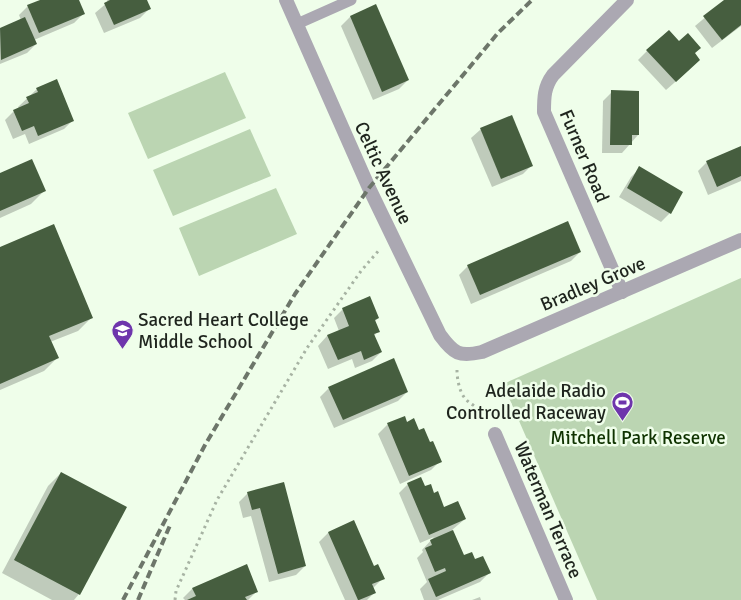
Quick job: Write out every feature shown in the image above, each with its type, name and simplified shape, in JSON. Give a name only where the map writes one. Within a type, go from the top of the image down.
[{"type":"street","name":"Celtic Avenue","points":[[286,0],[369,188],[440,335],[448,347],[457,354]]},
{"type":"street","name":"Furner Road","points":[[622,292],[544,112],[544,98],[546,85],[553,75],[627,0]]},
{"type":"street","name":"Bradley Grove","points":[[457,354],[469,355],[482,352],[741,240]]},
{"type":"street","name":"Waterman Terrace","points":[[494,434],[566,600]]},
{"type":"lane","points":[[297,24],[351,0]]},
{"type":"path","points":[[175,600],[176,591],[217,500],[302,356],[361,272],[392,235]]},
{"type":"path","points":[[457,354],[457,378],[464,398],[485,413],[494,434]]},
{"type":"green space","points":[[225,72],[246,118],[148,159],[128,113]]},
{"type":"green space","points":[[250,129],[271,176],[173,216],[153,170]]},
{"type":"green space","points":[[276,188],[297,234],[199,276],[179,228]]},
{"type":"green space","name":"Mitchell Park Reserve","points":[[741,278],[741,600],[597,600],[503,384]]},
{"type":"building","points":[[40,0],[79,0],[85,14],[39,33],[27,5]]},
{"type":"building","points":[[110,0],[147,0],[151,9],[114,25],[104,3]]},
{"type":"building","points":[[724,0],[741,0],[741,25],[722,40],[703,16]]},
{"type":"building","points":[[376,4],[409,80],[382,92],[350,16]]},
{"type":"building","points":[[25,17],[37,44],[1,60],[0,28]]},
{"type":"building","points":[[669,30],[679,41],[688,33],[701,48],[695,53],[700,60],[676,82],[646,50]]},
{"type":"building","points":[[57,79],[74,121],[38,136],[34,126],[22,131],[13,110],[29,103],[26,97],[38,92],[36,88]]},
{"type":"building","points":[[611,90],[639,91],[639,135],[632,135],[632,145],[610,145]]},
{"type":"building","points":[[512,115],[533,166],[501,179],[480,128]]},
{"type":"building","points":[[741,146],[741,176],[717,187],[706,161]]},
{"type":"building","points":[[32,159],[46,191],[0,211],[0,173]]},
{"type":"building","points":[[639,166],[683,192],[671,214],[627,188]]},
{"type":"building","points":[[568,221],[581,252],[480,295],[467,265]]},
{"type":"building","points":[[54,224],[93,318],[49,336],[59,358],[0,384],[0,247]]},
{"type":"building","points":[[370,296],[379,318],[375,320],[380,332],[374,334],[382,352],[364,360],[361,351],[338,360],[327,335],[349,326],[342,308]]},
{"type":"building","points":[[394,358],[408,392],[343,420],[328,387]]},
{"type":"building","points":[[405,416],[407,422],[414,418],[419,430],[424,428],[430,442],[433,441],[442,462],[409,476],[387,423]]},
{"type":"building","points":[[61,472],[127,507],[80,595],[14,560]]},
{"type":"building","points":[[421,477],[425,486],[431,484],[434,493],[438,491],[444,507],[458,501],[466,519],[429,535],[407,483]]},
{"type":"building","points":[[284,482],[306,566],[278,574],[260,508],[252,510],[247,492]]},
{"type":"building","points":[[354,520],[374,566],[378,564],[385,579],[372,584],[376,593],[359,600],[328,532]]},
{"type":"building","points":[[453,530],[464,555],[472,552],[475,559],[483,556],[491,573],[436,597],[428,579],[446,571],[445,568],[435,572],[425,548],[432,545],[430,540]]},
{"type":"building","points":[[247,564],[258,592],[245,597],[247,600],[187,600],[196,596],[192,588]]},
{"type":"railway","points":[[123,600],[205,445],[295,294],[369,188],[498,33],[532,0]]},
{"type":"railway","points":[[138,600],[171,523]]},
{"type":"place","name":"Sacred Heart College Middle School","points":[[122,350]]},
{"type":"place","name":"Adelaide Radio Controlled Raceway","points":[[622,421]]}]
